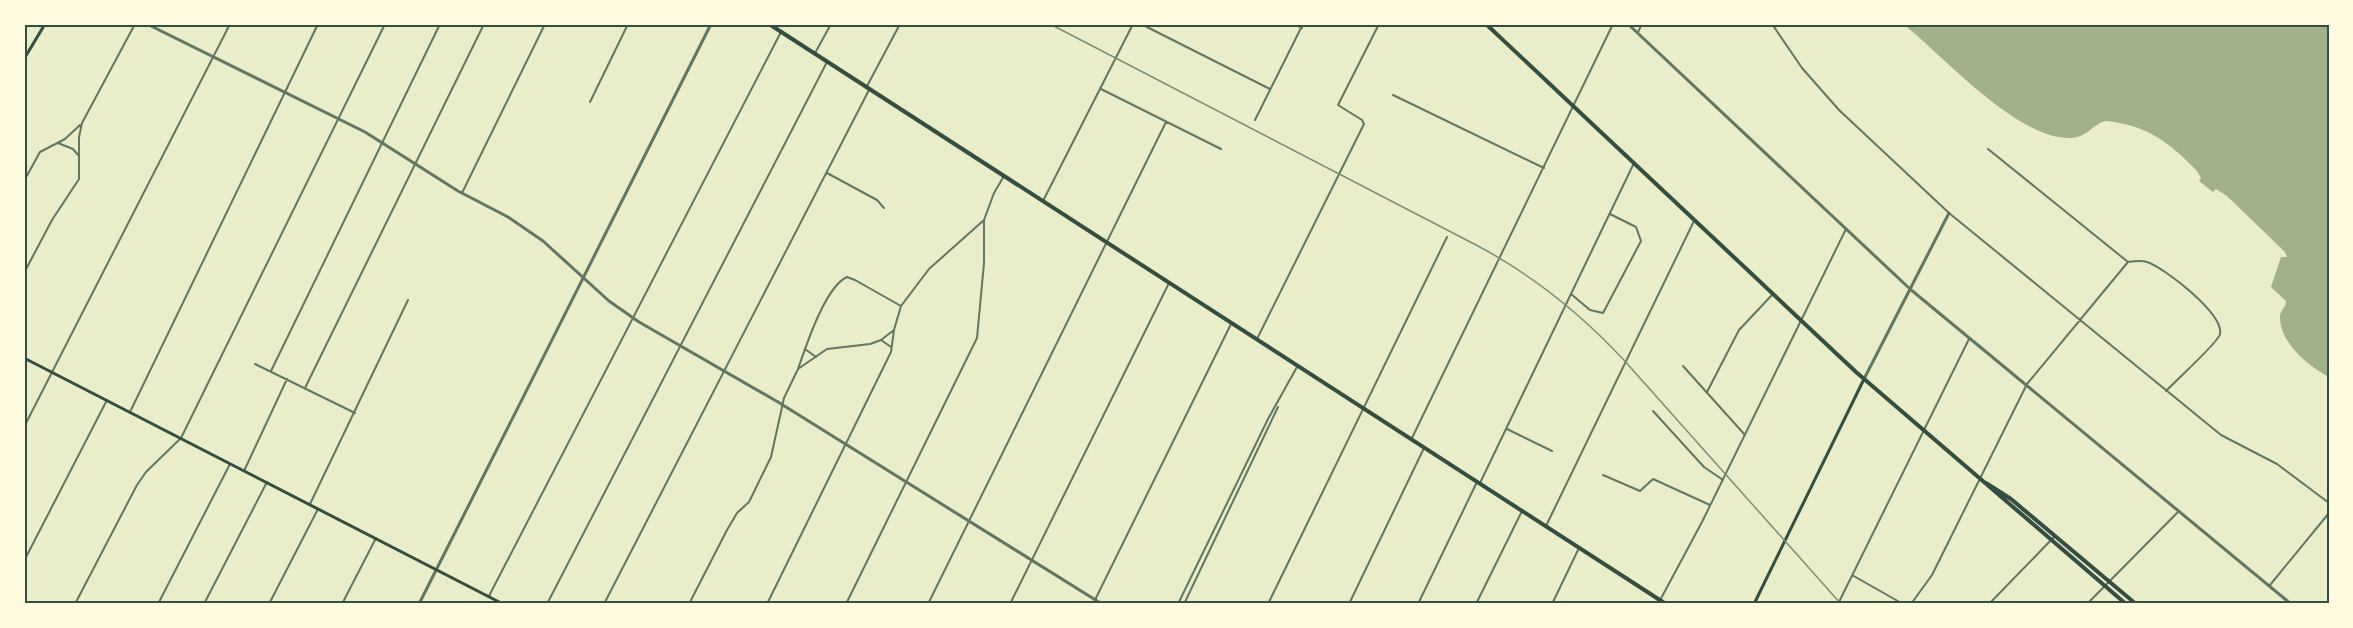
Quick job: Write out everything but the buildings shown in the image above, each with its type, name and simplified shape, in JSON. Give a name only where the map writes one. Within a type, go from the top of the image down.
[{"type":"main road","points":[[24,59],[45,24]]},
{"type":"main road","points":[[769,24],[1297,367],[1522,510],[1659,602],[1666,604]]},
{"type":"main road","points":[[1486,24],[1801,322],[1924,432],[2126,604]]},
{"type":"main road","points":[[24,358],[503,604]]},
{"type":"main road","points":[[1754,604],[1864,379]]},
{"type":"main road","points":[[1980,479],[2003,493],[2136,604]]},
{"type":"street","points":[[24,273],[52,220],[76,184],[81,172],[78,155],[82,123],[135,24]]},
{"type":"street","points":[[147,24],[338,119],[526,229],[632,317],[681,347],[725,370],[1032,558],[1102,604]]},
{"type":"street","points":[[24,427],[230,24]]},
{"type":"street","points":[[129,412],[318,24]]},
{"type":"street","points":[[75,604],[137,485],[146,472],[181,438],[385,24]]},
{"type":"street","points":[[271,371],[440,24]]},
{"type":"street","points":[[304,388],[484,24]]},
{"type":"street","points":[[462,193],[545,24]]},
{"type":"street","points":[[590,102],[628,24]]},
{"type":"street","points":[[419,604],[711,24]]},
{"type":"street","points":[[815,54],[831,24]]},
{"type":"street","points":[[604,604],[827,173],[900,24]]},
{"type":"street","points":[[1043,202],[1133,24]]},
{"type":"street","points":[[1141,24],[1270,89]]},
{"type":"street","points":[[1255,120],[1303,26],[1294,24]]},
{"type":"street","points":[[1257,340],[1364,124],[1362,120],[1338,105],[1378,24]]},
{"type":"street","points":[[1411,440],[1613,24]]},
{"type":"street","points":[[1628,24],[1910,289],[2291,604]]},
{"type":"street","points":[[1637,33],[1642,24]]},
{"type":"street","points":[[1772,24],[1802,68],[1839,110],[1949,213],[2221,435],[2287,470],[2329,503]]},
{"type":"street","points":[[489,596],[781,32]]},
{"type":"street","points":[[547,604],[827,62]]},
{"type":"street","points":[[1101,89],[1221,149]]},
{"type":"street","points":[[1393,95],[1544,168]]},
{"type":"street","points":[[928,604],[1167,122]]},
{"type":"street","points":[[24,181],[40,152],[58,143],[82,123]]},
{"type":"street","points":[[58,143],[73,149],[78,155]]},
{"type":"street","points":[[1988,149],[2128,262],[2149,263],[2165,272],[2211,312],[2221,332],[2216,342],[2183,371],[2166,391]]},
{"type":"street","points":[[1418,604],[1507,429],[1634,163]]},
{"type":"street","points":[[827,173],[877,200],[884,208]]},
{"type":"street","points":[[846,604],[977,338],[984,263],[984,220],[994,193],[1004,176]]},
{"type":"street","points":[[1864,379],[1949,213]]},
{"type":"street","points":[[1571,294],[1593,312],[1603,313],[1642,239],[1636,227],[1610,214]]},
{"type":"street","points":[[767,604],[891,347],[901,306],[929,269],[984,220]]},
{"type":"street","points":[[1546,526],[1694,221]]},
{"type":"street","points":[[1659,602],[1723,480],[1846,229]]},
{"type":"street","points":[[1268,604],[1447,237]]},
{"type":"street","points":[[1911,604],[1932,575],[2027,384],[2128,262]]},
{"type":"street","points":[[689,604],[727,530],[737,513],[749,502],[771,457],[782,405],[805,349],[837,282],[847,277],[855,280],[901,306]]},
{"type":"street","points":[[1010,604],[1169,283]]},
{"type":"street","points":[[1707,392],[1739,330],[1772,295]]},
{"type":"street","points":[[310,504],[408,300]]},
{"type":"street","points":[[1093,604],[1231,324]]},
{"type":"street","points":[[798,369],[826,350],[870,344],[881,340],[894,330]]},
{"type":"street","points":[[1838,604],[1969,339]]},
{"type":"street","points":[[881,340],[891,347]]},
{"type":"street","points":[[805,349],[816,357]]},
{"type":"street","points":[[255,364],[355,413]]},
{"type":"street","points":[[1683,366],[1745,435]]},
{"type":"street","points":[[1184,604],[1273,422],[1297,367]]},
{"type":"street","points":[[244,471],[287,379]]},
{"type":"street","points":[[24,561],[106,400]]},
{"type":"street","points":[[1178,604],[1268,419],[1280,402]]},
{"type":"street","points":[[1653,411],[1704,467],[1723,480]]},
{"type":"street","points":[[1507,429],[1552,450]]},
{"type":"street","points":[[1349,604],[1424,448]]},
{"type":"street","points":[[158,604],[230,464]]},
{"type":"street","points":[[1603,475],[1640,491],[1653,479],[1710,505]]},
{"type":"street","points":[[204,604],[267,482]]},
{"type":"street","points":[[269,604],[318,509]]},
{"type":"street","points":[[1476,604],[1522,510]]},
{"type":"street","points":[[2087,604],[2179,511]]},
{"type":"street","points":[[2270,585],[2329,513]]},
{"type":"street","points":[[1216,525],[1222,527]]},
{"type":"street","points":[[1989,604],[2055,536]]},
{"type":"street","points":[[342,604],[376,538]]},
{"type":"street","points":[[1552,604],[1579,548]]},
{"type":"street","points":[[1852,576],[1904,604]]},
{"type":"street","points":[[2283,604],[2287,600]]},
{"type":"shaded area","points":[[1903,24],[2329,24],[2329,377],[2312,367],[2297,353],[2281,327],[2280,315],[2286,301],[2271,287],[2281,257],[2287,257],[2285,252],[2227,196],[2216,189],[2213,192],[2199,181],[2201,178],[2197,171],[2177,152],[2146,131],[2121,123],[2102,122],[2082,135],[2071,138],[2050,135],[2028,126],[1982,94]]},
{"type":"railway","points":[[1050,24],[1478,246],[1555,296],[1623,359],[1841,604]]}]
